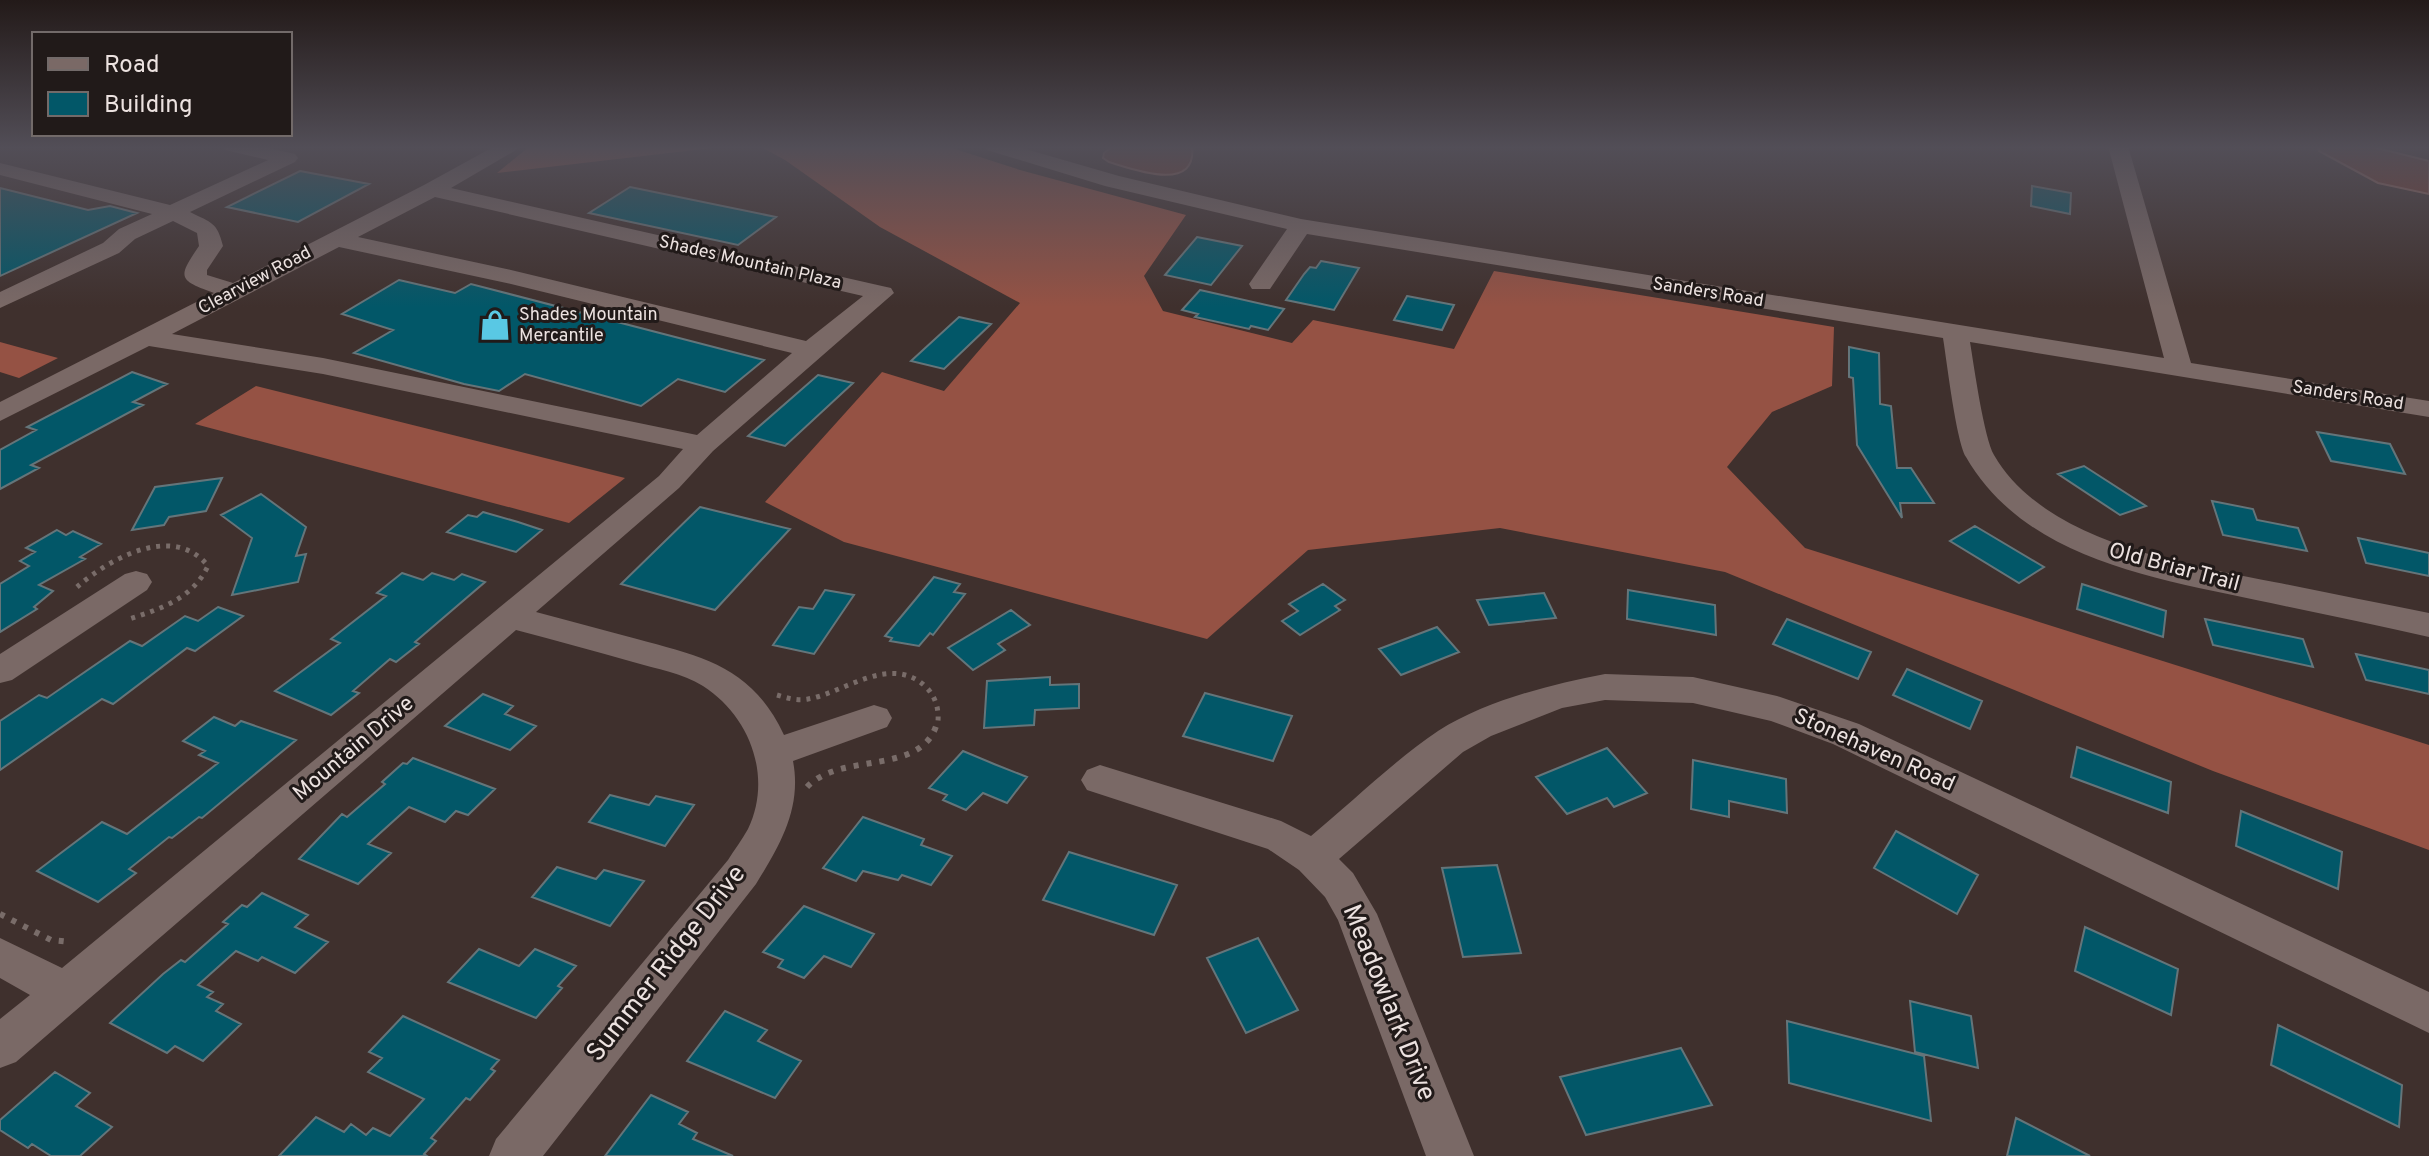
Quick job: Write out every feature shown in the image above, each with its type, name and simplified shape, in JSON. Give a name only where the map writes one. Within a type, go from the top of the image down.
[{"type":"street","points":[[122,200],[174,213],[207,229],[211,246],[195,270],[196,279],[234,292]]},
{"type":"street","points":[[0,301],[111,248],[127,234],[199,200]]},
{"type":"street","name":"Clearview Road","points":[[0,413],[412,200]]},
{"type":"street","name":"Shades Mountain Plaza","points":[[475,200],[882,293]]},
{"type":"street","name":"Sanders Road","points":[[1192,200],[1301,226],[2429,409]]},
{"type":"street","points":[[2133,200],[2180,369]]},
{"type":"street","points":[[1261,284],[1301,226]]},
{"type":"street","points":[[334,239],[511,277],[811,350]]},
{"type":"street","name":"Mountain Drive","points":[[0,1047],[669,482],[703,445],[811,350],[882,293]]},
{"type":"street","name":"Old Briar Trail","points":[[1955,333],[1978,454],[2007,492],[2051,525],[2096,548],[2158,569],[2429,625]]},
{"type":"street","points":[[146,338],[323,366],[703,445]]},
{"type":"street","points":[[0,671],[136,582]]},
{"type":"street","points":[[510,617],[673,661],[712,675],[732,688],[745,704],[770,741],[774,753],[874,718]]},
{"type":"street","name":"Stonehaven Road","points":[[1313,858],[1450,742],[1478,726],[1557,696],[1605,687],[1693,690],[1777,709],[1846,734],[2429,1013]]},
{"type":"street","name":"Summer Ridge Drive","points":[[513,1156],[742,872],[768,828],[777,763],[774,753]]},
{"type":"street","points":[[1100,780],[1281,837],[1313,858]]},
{"type":"street","name":"Meadowlark Drive","points":[[1313,858],[1339,885],[1356,914],[1450,1156]]},
{"type":"street","points":[[0,957],[65,992]]},
{"type":"shaded area","points":[[842,200],[1130,200],[1186,215],[1144,276],[1163,311],[1292,343],[1313,320],[1454,349],[1494,271],[1834,327],[1832,386],[1772,412],[1727,467],[1805,548],[2429,745],[2429,850],[2213,771],[1725,572],[1500,528],[1308,550],[1207,639],[844,542],[765,502],[882,372],[944,391],[1020,303],[880,227]]},
{"type":"shaded area","points":[[0,342],[58,358],[19,378],[0,372]]},
{"type":"shaded area","points":[[256,386],[625,478],[569,523],[195,424]]},
{"type":"building","points":[[0,200],[48,200],[88,210],[110,206],[137,213],[0,276]]},
{"type":"building","points":[[241,200],[339,200],[298,222],[227,207]]},
{"type":"building","points":[[610,200],[693,200],[776,217],[738,245],[589,213]]},
{"type":"building","points":[[2031,200],[2071,200],[2070,214],[2031,206]]},
{"type":"building","points":[[1197,237],[1242,246],[1211,285],[1165,275]]},
{"type":"building","points":[[1321,261],[1359,268],[1334,310],[1286,300],[1310,267],[1316,268]]},
{"type":"building","points":[[399,280],[455,293],[471,284],[764,360],[725,392],[678,379],[641,406],[525,374],[499,391],[464,384],[354,353],[393,330],[342,314]]},
{"type":"building","points":[[1200,290],[1284,309],[1268,330],[1195,317],[1198,314],[1182,310]]},
{"type":"building","points":[[1407,296],[1454,305],[1442,330],[1394,320]]},
{"type":"building","points":[[959,317],[991,324],[944,369],[911,361]]},
{"type":"building","points":[[1849,347],[1879,353],[1880,404],[1891,406],[1897,468],[1911,468],[1934,503],[1900,503],[1902,518],[1857,445],[1853,378],[1849,377]]},
{"type":"building","points":[[132,372],[167,384],[133,402],[143,405],[31,465],[39,468],[0,489],[0,450],[36,430],[27,427]]},
{"type":"building","points":[[818,375],[853,383],[785,446],[748,436]]},
{"type":"building","points":[[2317,432],[2390,444],[2405,474],[2331,461]]},
{"type":"building","points":[[2084,466],[2146,506],[2120,515],[2058,474]]},
{"type":"building","points":[[222,478],[206,511],[169,517],[164,525],[132,530],[155,487]]},
{"type":"building","points":[[261,494],[306,527],[296,556],[306,554],[298,582],[232,595],[252,538],[221,515]]},
{"type":"building","points":[[2212,501],[2253,509],[2257,520],[2298,528],[2307,551],[2223,535]]},
{"type":"building","points":[[700,507],[790,529],[715,610],[621,584]]},
{"type":"building","points":[[483,512],[542,530],[516,552],[447,532],[468,515],[477,517]]},
{"type":"building","points":[[1975,526],[2044,567],[2019,583],[1950,541]]},
{"type":"building","points":[[57,530],[66,535],[73,531],[101,544],[80,557],[85,559],[39,585],[53,591],[34,607],[37,609],[0,632],[0,584],[29,566],[20,561],[35,552],[26,548]]},
{"type":"building","points":[[2358,538],[2429,553],[2429,576],[2366,563]]},
{"type":"building","points":[[402,573],[423,580],[432,573],[454,580],[462,574],[485,582],[415,642],[419,644],[396,662],[390,659],[353,691],[359,693],[331,715],[275,691],[340,643],[331,639],[386,596],[377,593]]},
{"type":"building","points":[[934,577],[960,584],[954,592],[965,594],[933,635],[930,633],[919,646],[890,641],[892,638],[885,636]]},
{"type":"building","points":[[1323,584],[1345,600],[1335,606],[1340,610],[1300,635],[1282,621],[1298,611],[1289,604]]},
{"type":"building","points":[[2082,584],[2166,611],[2163,637],[2077,609]]},
{"type":"building","points":[[825,590],[854,595],[814,654],[773,645],[799,607],[813,609]]},
{"type":"building","points":[[1628,590],[1715,605],[1716,635],[1627,619]]},
{"type":"building","points":[[1544,593],[1556,618],[1489,625],[1477,600]]},
{"type":"building","points":[[218,607],[243,616],[195,651],[187,648],[113,704],[102,699],[0,770],[0,721],[39,695],[47,698],[130,641],[142,646],[185,616],[198,621]]},
{"type":"building","points":[[1011,610],[1030,625],[998,644],[1005,650],[973,670],[948,648]]},
{"type":"building","points":[[1787,619],[1871,652],[1858,679],[1773,644]]},
{"type":"building","points":[[2205,619],[2303,639],[2313,667],[2213,645]]},
{"type":"building","points":[[1437,627],[1459,652],[1401,675],[1379,649]]},
{"type":"building","points":[[2356,654],[2429,670],[2429,694],[2366,680]]},
{"type":"building","points":[[1907,669],[1982,701],[1970,729],[1893,695]]},
{"type":"building","points":[[1050,677],[1050,685],[1079,684],[1079,708],[1035,710],[1034,725],[984,728],[987,681]]},
{"type":"building","points":[[1205,693],[1292,716],[1273,761],[1183,736]]},
{"type":"building","points":[[483,694],[513,706],[505,714],[536,726],[510,750],[445,726]]},
{"type":"building","points":[[214,717],[235,726],[241,721],[296,740],[202,818],[169,837],[129,869],[136,873],[98,902],[37,871],[102,822],[127,834],[218,763],[199,755],[205,751],[183,741]]},
{"type":"building","points":[[2077,747],[2171,782],[2168,813],[2071,777]]},
{"type":"building","points":[[1607,748],[1647,793],[1614,807],[1607,798],[1567,814],[1536,777]]},
{"type":"building","points":[[963,751],[1027,777],[1007,803],[983,793],[966,810],[943,800],[947,795],[929,788]]},
{"type":"building","points":[[413,758],[495,789],[468,815],[456,811],[445,822],[409,807],[368,844],[391,853],[358,884],[299,859],[342,814],[347,817],[385,784],[382,782],[403,763],[407,764]]},
{"type":"building","points":[[1693,760],[1786,779],[1787,813],[1729,801],[1729,817],[1691,809]]},
{"type":"building","points":[[610,795],[649,805],[656,796],[694,805],[665,846],[589,822]]},
{"type":"building","points":[[2241,811],[2342,852],[2338,889],[2236,846]]},
{"type":"building","points":[[863,817],[924,839],[921,845],[952,856],[931,885],[902,875],[898,880],[863,871],[856,881],[823,868]]},
{"type":"building","points":[[1896,831],[1978,875],[1957,914],[1874,868]]},
{"type":"building","points":[[1069,852],[1177,885],[1154,935],[1043,900]]},
{"type":"building","points":[[1497,865],[1521,953],[1463,957],[1442,868]]},
{"type":"building","points":[[557,867],[596,879],[604,870],[644,881],[610,926],[532,897]]},
{"type":"building","points":[[262,893],[308,915],[295,927],[328,942],[295,973],[262,957],[258,961],[236,951],[198,985],[213,992],[207,997],[223,1004],[216,1011],[241,1024],[203,1061],[175,1046],[167,1053],[110,1023],[163,974],[181,960],[185,962],[228,924],[223,922],[242,905],[247,907]]},
{"type":"building","points":[[804,906],[874,934],[851,967],[824,956],[804,978],[778,967],[783,960],[763,952]]},
{"type":"building","points":[[2085,927],[2178,969],[2171,1015],[2075,971]]},
{"type":"building","points":[[1258,938],[1298,1010],[1246,1033],[1207,958]]},
{"type":"building","points":[[479,949],[519,966],[535,949],[576,966],[536,1018],[448,982]]},
{"type":"building","points":[[1910,1001],[1971,1016],[1978,1068],[1915,1052]]},
{"type":"building","points":[[725,1011],[767,1030],[758,1041],[801,1061],[775,1098],[687,1061]]},
{"type":"building","points":[[403,1016],[499,1060],[491,1069],[495,1071],[470,1100],[466,1098],[431,1138],[436,1141],[424,1154],[427,1156],[279,1156],[316,1117],[344,1132],[351,1124],[366,1135],[373,1128],[390,1136],[424,1099],[368,1072],[382,1058],[369,1052]]},
{"type":"building","points":[[1787,1021],[1924,1056],[1931,1121],[1789,1083]]},
{"type":"building","points":[[2278,1025],[2402,1085],[2399,1127],[2271,1065]]},
{"type":"building","points":[[1681,1048],[1712,1105],[1586,1135],[1560,1077]]},
{"type":"building","points":[[55,1072],[90,1093],[76,1106],[112,1127],[80,1156],[51,1156],[32,1144],[28,1148],[0,1130],[0,1120]]},
{"type":"building","points":[[651,1095],[688,1112],[679,1124],[697,1133],[693,1139],[733,1156],[605,1156]]},
{"type":"building","points":[[2016,1118],[2090,1156],[2007,1156]]},
{"type":"place","name":"Shades Mountain Mercantile","points":[[495,325]]}]
